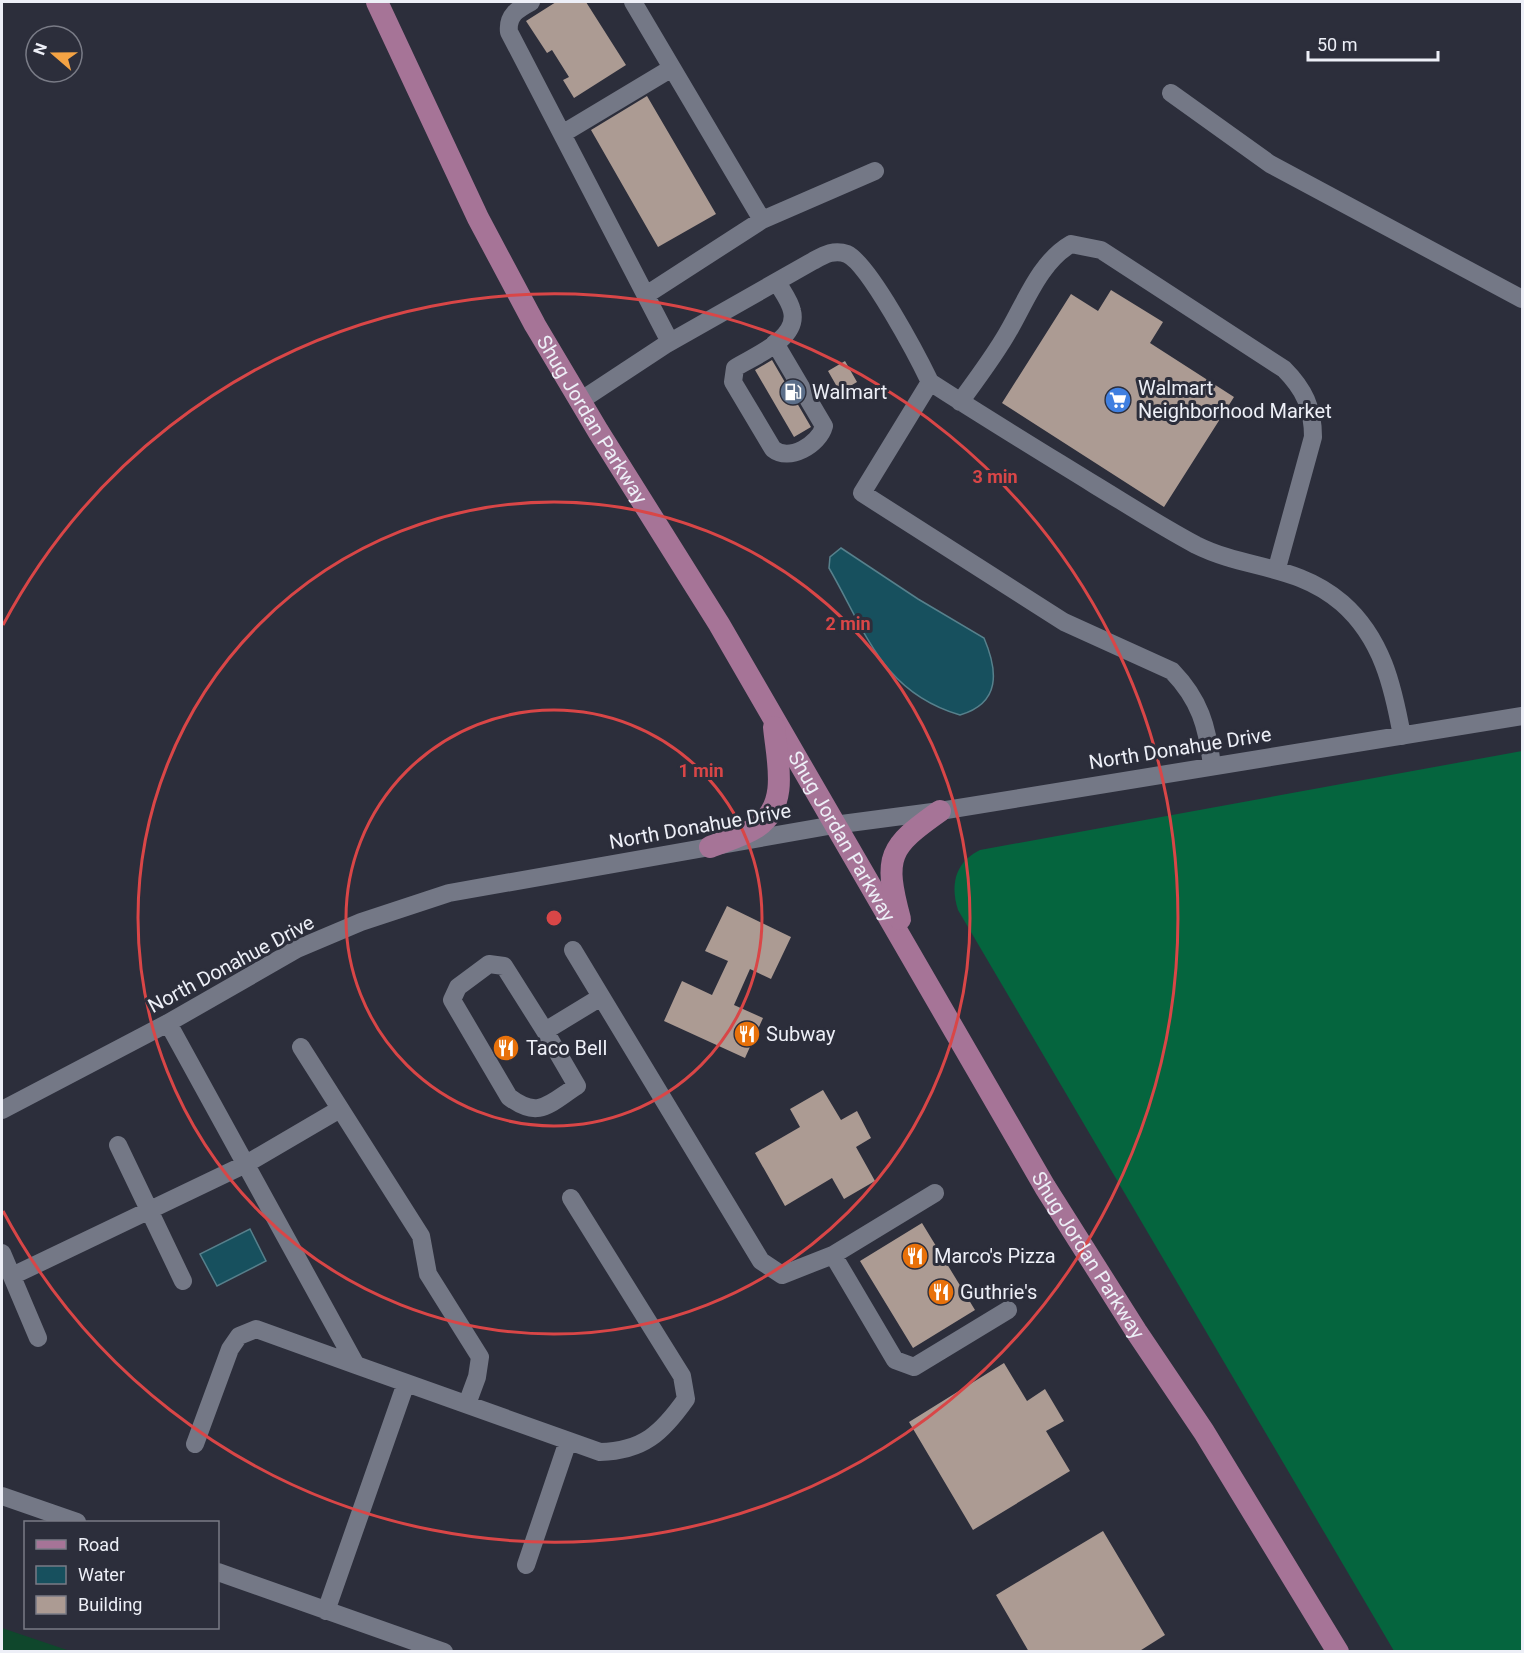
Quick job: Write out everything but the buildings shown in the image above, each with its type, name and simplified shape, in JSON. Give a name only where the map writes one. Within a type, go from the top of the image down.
[{"type":"main road","name":"Shug Jordan Parkway","points":[[377,2],[478,218],[580,401],[719,624],[1045,1187],[1136,1331],[1204,1432],[1338,1652]]},
{"type":"main road","points":[[710,847],[755,828],[769,818],[776,805],[779,788],[773,719]]},
{"type":"main road","points":[[907,947],[892,891],[892,866],[897,844],[940,811]]},
{"type":"street","points":[[531,2],[511,17],[508,24],[509,32],[670,342]]},
{"type":"street","points":[[633,2],[762,220]]},
{"type":"street","points":[[562,134],[672,68]]},
{"type":"street","points":[[1171,93],[1270,164],[1522,299]]},
{"type":"street","points":[[646,295],[762,220],[875,171]]},
{"type":"street","points":[[960,402],[1001,344],[1049,263],[1060,251],[1071,244],[1101,250],[1284,369],[1299,385],[1313,420],[1313,437],[1277,568]]},
{"type":"street","points":[[580,401],[670,342],[830,252],[846,254],[858,261],[915,350],[930,382],[1134,510],[1198,546],[1229,559],[1277,568],[1320,586],[1343,603],[1362,624],[1381,654],[1394,687],[1401,736]]},
{"type":"street","points":[[775,343],[824,426],[817,439],[791,455],[780,454],[773,449],[733,382],[732,375],[735,368],[775,343],[783,338],[793,321],[792,310],[777,282]]},
{"type":"street","points":[[930,382],[862,493],[1064,622],[1172,671],[1185,685],[1202,716],[1212,765]]},
{"type":"street","name":"North Donahue Drive","points":[[2,1110],[168,1023],[297,949],[361,922],[449,893],[834,825],[940,811],[1522,716]]},
{"type":"street","points":[[573,950],[761,1261],[782,1275],[832,1255],[935,1193]]},
{"type":"street","points":[[489,964],[504,966],[545,1031],[577,1086],[541,1108],[524,1108],[509,1097],[452,1000],[458,987],[489,964]]},
{"type":"street","points":[[545,1031],[602,997]]},
{"type":"street","points":[[168,1023],[356,1365]]},
{"type":"street","points":[[301,1047],[421,1236],[428,1274],[480,1357],[477,1377],[467,1404]]},
{"type":"street","points":[[12,1276],[246,1164],[340,1109]]},
{"type":"street","points":[[118,1145],[183,1281]]},
{"type":"street","points":[[195,1444],[230,1349],[239,1336],[256,1329],[600,1452],[624,1452],[649,1440],[672,1419],[686,1399],[682,1376],[571,1198]]},
{"type":"street","points":[[2,1253],[38,1338]]},
{"type":"street","points":[[832,1255],[895,1360],[914,1367],[1008,1310]]},
{"type":"street","points":[[326,1611],[406,1383]]},
{"type":"street","points":[[526,1565],[568,1441]]},
{"type":"street","points":[[2,1496],[73,1521]]},
{"type":"street","points":[[219,1572],[444,1652]]},
{"type":"green space","points":[[1522,751],[1522,1651],[1394,1651],[958,910],[955,883],[965,861],[980,850]]},
{"type":"green space","points":[[2,1628],[70,1651],[2,1651]]},
{"type":"water","points":[[841,548],[918,599],[984,638],[992,662],[993,684],[983,703],[960,715],[933,705],[894,675],[866,637],[829,568],[830,557]]},
{"type":"water","points":[[250,1229],[266,1261],[217,1286],[200,1254]]},
{"type":"place","name":"Walmart","points":[[793,392]]},
{"type":"place","name":"Walmart Neighborhood Market","points":[[1118,400]]},
{"type":"place","name":"Subway","points":[[747,1034]]},
{"type":"place","name":"Taco Bell","points":[[506,1048]]},
{"type":"place","name":"Marco's Pizza","points":[[915,1256]]},
{"type":"place","name":"Guthrie's","points":[[941,1292]]}]
